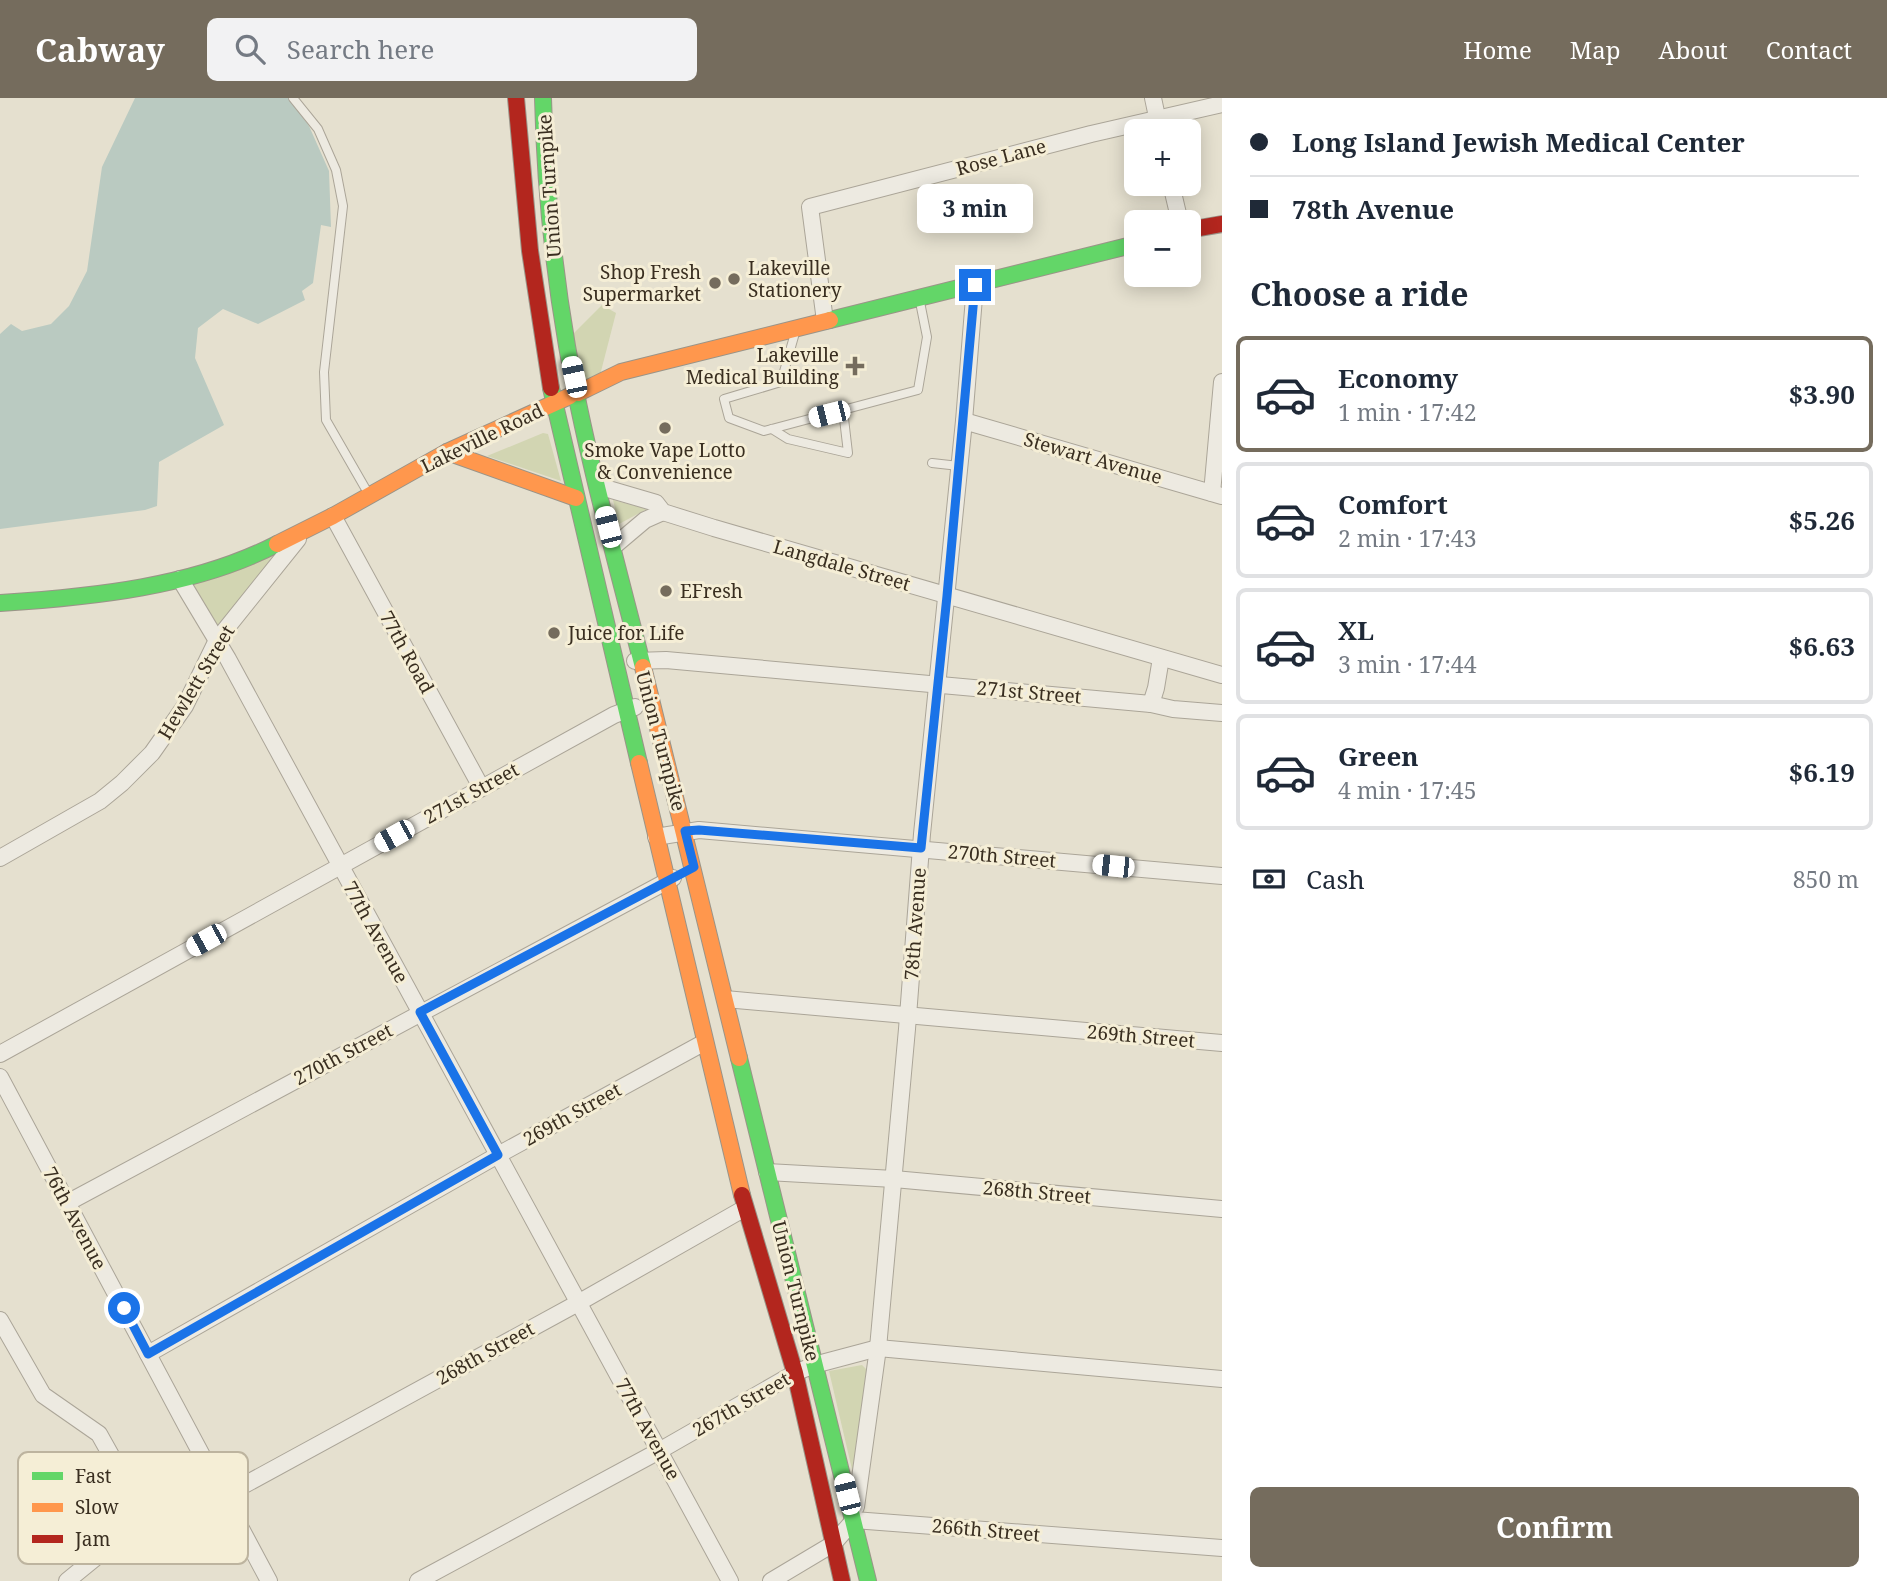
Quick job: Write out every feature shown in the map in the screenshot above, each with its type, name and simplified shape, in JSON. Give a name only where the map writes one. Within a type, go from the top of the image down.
[{"type":"main road","name":"Union Turnpike","points":[[516,98],[534,285],[554,404],[745,1208],[795,1374],[842,1581]]},
{"type":"main road","name":"Union Turnpike","points":[[543,98],[544,162],[552,254],[564,330],[598,486],[868,1581]]},
{"type":"main road","points":[[1201,228],[1222,224]]},
{"type":"main road","name":"Lakeville Road","points":[[0,603],[61,598],[180,579],[254,556],[333,516],[447,452],[621,372],[1124,247]]},
{"type":"main road","points":[[447,452],[576,498]]},
{"type":"street","points":[[1153,98],[1158,119]]},
{"type":"street","name":"Rose Lane","points":[[1177,119],[1222,104]]},
{"type":"street","name":"Rose Lane","points":[[825,321],[810,206],[1124,133]]},
{"type":"street","name":"78th Avenue","points":[[854,1520],[878,1348],[921,848],[975,285]]},
{"type":"street","points":[[1217,494],[1222,382]]},
{"type":"street","name":"Stewart Avenue","points":[[964,421],[1217,494]]},
{"type":"street","name":"Langdale Street","points":[[598,486],[656,503],[663,512],[1222,676]]},
{"type":"street","points":[[613,547],[645,520],[663,512]]},
{"type":"street","name":"77th Road","points":[[333,516],[481,787]]},
{"type":"street","name":"Hewlett Street","points":[[0,858],[100,801],[152,752],[173,725],[217,640],[303,532]]},
{"type":"street","name":"77th Avenue","points":[[180,579],[217,640],[730,1581]]},
{"type":"street","points":[[1151,704],[1161,658]]},
{"type":"street","name":"271st Street","points":[[616,667],[640,659],[937,684],[1222,713]]},
{"type":"street","name":"271st Street","points":[[0,1054],[481,787],[626,709],[650,702]]},
{"type":"street","name":"270th Street","points":[[656,837],[699,830],[1222,876]]},
{"type":"street","name":"270th Street","points":[[67,1203],[694,867]]},
{"type":"street","name":"269th Street","points":[[725,999],[1222,1043]]},
{"type":"street","name":"269th Street","points":[[148,1354],[498,1155],[705,1042]]},
{"type":"street","name":"76th Avenue","points":[[0,1077],[200,1452]]},
{"type":"street","name":"268th Street","points":[[767,1172],[894,1179],[1222,1209]]},
{"type":"street","name":"268th Street","points":[[248,1483],[579,1303],[745,1208]]},
{"type":"street","points":[[0,1320],[43,1395],[99,1434],[109,1452]]},
{"type":"street","name":"267th Street","points":[[418,1581],[795,1374],[814,1365],[878,1348],[1222,1379]]},
{"type":"street","points":[[771,1581],[833,1544],[854,1520]]},
{"type":"street","name":"266th Street","points":[[854,1520],[1222,1548]]},
{"type":"street","name":"76th Avenue","points":[[248,1541],[269,1581]]},
{"type":"street","points":[[67,1581],[88,1564]]},
{"type":"lane","points":[[293,98],[318,129],[336,170],[343,206],[324,372],[326,420],[370,496]]},
{"type":"lane","points":[[806,375],[724,399],[729,418],[764,431],[918,390],[927,337],[919,299]]},
{"type":"lane","points":[[781,382],[796,329]]},
{"type":"lane","points":[[772,429],[788,439],[848,453],[843,410]]},
{"type":"lane","points":[[932,463],[959,466]]},
{"type":"green space","points":[[602,305],[616,313],[598,383],[577,392],[566,341]]},
{"type":"green space","points":[[543,433],[548,434],[561,481],[487,456]]},
{"type":"green space","points":[[613,500],[647,509],[619,524]]},
{"type":"green space","points":[[303,532],[217,640],[180,579]]},
{"type":"green space","points":[[862,1365],[868,1371],[854,1478],[829,1371]]},
{"type":"shaded area","points":[[135,98],[289,98],[309,126],[329,171],[331,227],[321,225],[313,283],[302,291],[305,300],[258,324],[223,309],[198,328],[195,358],[224,425],[159,462],[157,506],[145,510],[0,529],[0,334],[11,324],[22,331],[51,324],[69,306],[87,271],[102,167]]},
{"type":"traffic: fast","points":[[543,98],[550,223],[567,346],[592,467],[643,667]]},
{"type":"traffic: fast","points":[[830,320],[1124,247]]},
{"type":"traffic: fast","points":[[551,388],[639,763]]},
{"type":"traffic: fast","points":[[0,603],[106,593],[177,580],[245,559],[277,544]]},
{"type":"traffic: fast","points":[[739,1058],[868,1581]]},
{"type":"traffic: slow","points":[[578,393],[621,372],[830,320]]},
{"type":"traffic: slow","points":[[277,544],[447,452],[570,396]]},
{"type":"traffic: slow","points":[[447,452],[576,498]]},
{"type":"traffic: slow","points":[[643,667],[739,1058]]},
{"type":"traffic: slow","points":[[639,763],[742,1195]]},
{"type":"traffic: jam","points":[[516,98],[530,251],[551,388]]},
{"type":"traffic: jam","points":[[1201,228],[1222,224]]},
{"type":"traffic: jam","points":[[742,1195],[795,1373],[842,1581]]},
{"type":"place","name":"Lakeville Stationery","points":[[734,279]]},
{"type":"place","name":"Shop Fresh Supermarket","points":[[715,283]]},
{"type":"place","name":"Lakeville Medical Building","points":[[855,366]]},
{"type":"place","name":"Smoke Vape Lotto & Convenience","points":[[665,428]]},
{"type":"place","name":"EFresh","points":[[666,591]]},
{"type":"place","name":"Juice for Life","points":[[554,633]]},
{"type":"route","points":[[124,1308],[148,1354],[498,1155],[420,1012],[694,867],[685,831],[921,848],[975,285]]}]
